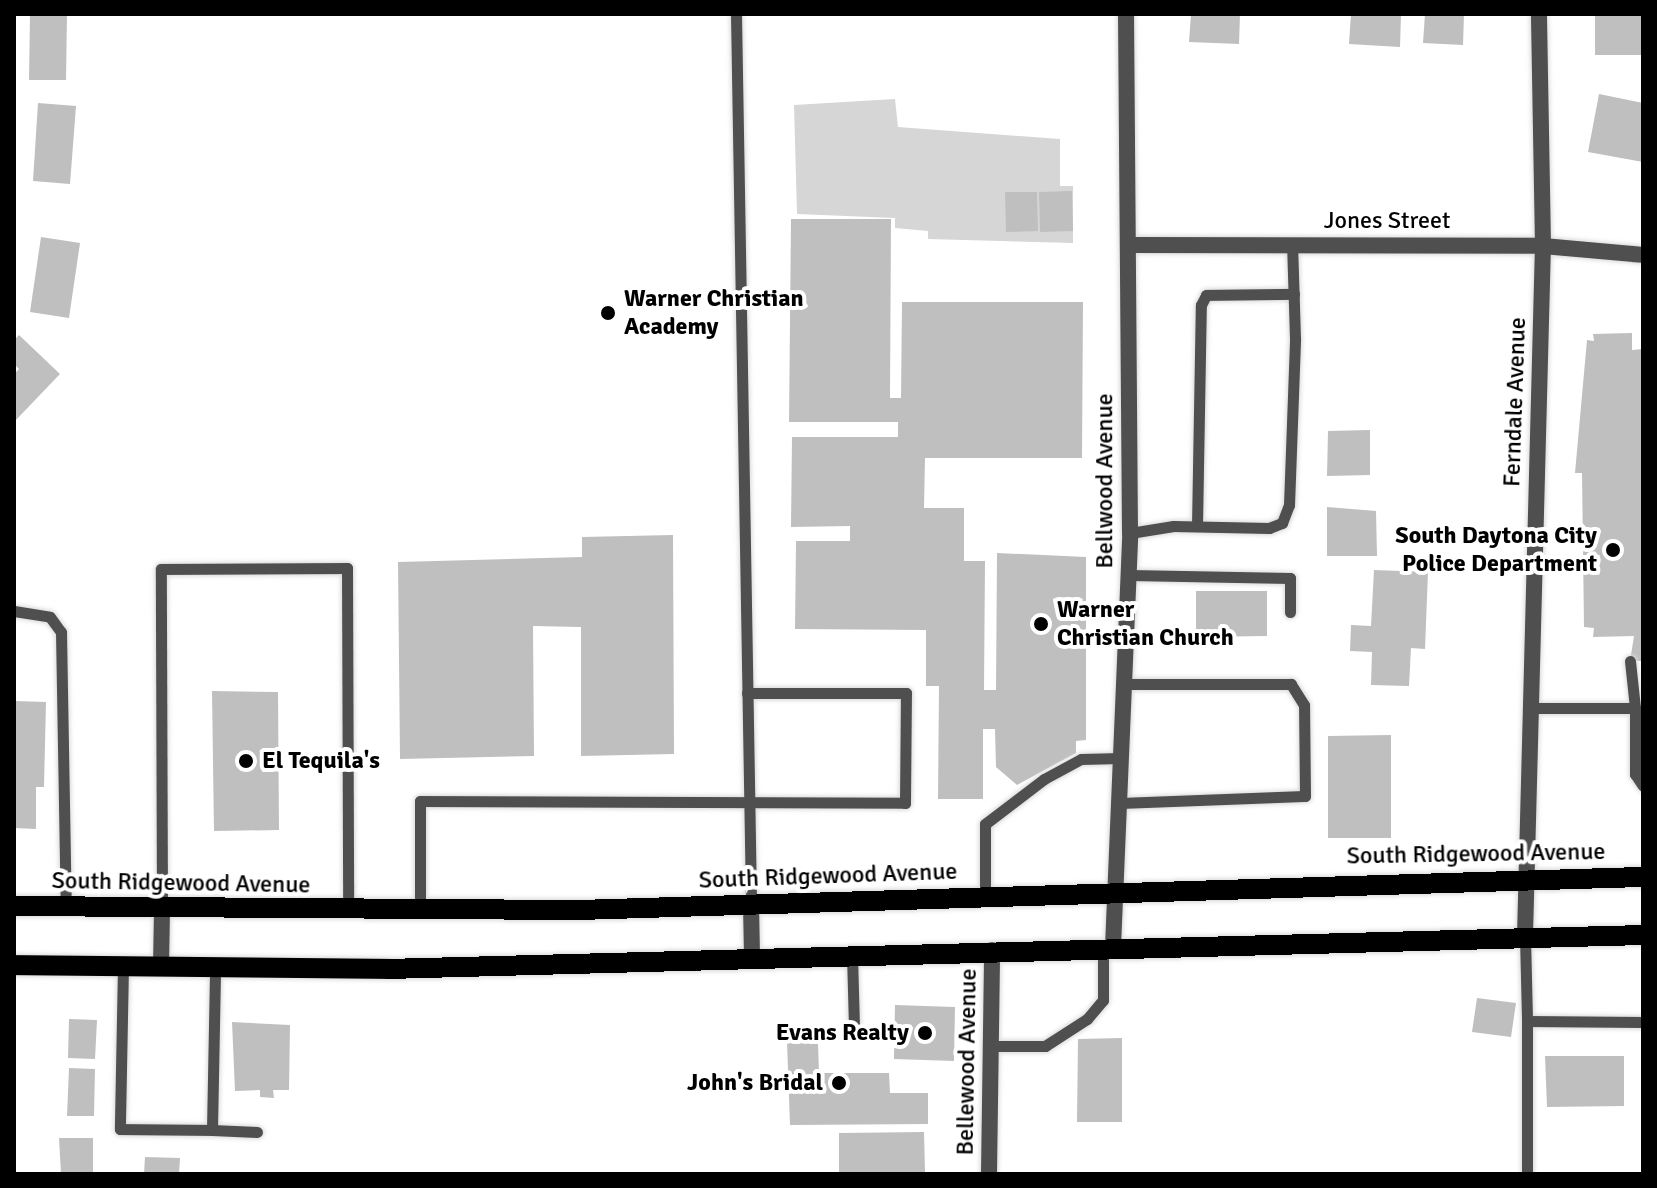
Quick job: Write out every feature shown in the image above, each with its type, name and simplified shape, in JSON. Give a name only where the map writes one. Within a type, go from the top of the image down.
[{"type":"main road","name":"South Ridgewood Avenue","points":[[14,906],[420,911],[985,897],[1525,877],[1643,877]]},
{"type":"main road","points":[[14,965],[387,969],[992,950],[1643,935]]},
{"type":"street","name":"Bellwood Avenue","points":[[1108,947],[1116,891],[1130,533],[1126,14]]},
{"type":"street","name":"Ferndale Avenue","points":[[1525,936],[1543,246],[1539,14]]},
{"type":"street","name":"Jones Street","points":[[1130,245],[1543,246],[1643,255]]},
{"type":"street","points":[[751,904],[752,958]]},
{"type":"street","points":[[161,967],[162,908]]},
{"type":"street","name":"Bellewood Avenue","points":[[989,1174],[992,950]]},
{"type":"lane","points":[[736,14],[751,904]]},
{"type":"lane","points":[[1130,533],[1197,526],[1269,528],[1282,523],[1289,505],[1294,294],[1292,245]]},
{"type":"lane","points":[[1197,526],[1201,305],[1206,295],[1294,294]]},
{"type":"lane","points":[[162,908],[161,569],[347,568],[348,911]]},
{"type":"lane","points":[[1129,575],[1290,578],[1290,612]]},
{"type":"lane","points":[[14,611],[50,617],[61,632],[66,907]]},
{"type":"lane","points":[[1630,661],[1635,708],[1635,774],[1643,786]]},
{"type":"lane","points":[[1119,803],[1305,796],[1304,705],[1291,684],[1124,684]]},
{"type":"lane","points":[[420,911],[420,801],[905,803],[906,693],[747,693]]},
{"type":"lane","points":[[1530,708],[1635,708]]},
{"type":"lane","points":[[985,897],[985,824],[1044,779],[1081,759],[1121,758]]},
{"type":"lane","points":[[1525,936],[1527,1174]]},
{"type":"lane","points":[[991,1046],[1045,1046],[1087,1019],[1103,1000],[1108,947]]},
{"type":"lane","points":[[852,955],[854,1026]]},
{"type":"lane","points":[[123,966],[120,1129],[257,1132]]},
{"type":"lane","points":[[212,1130],[215,967]]},
{"type":"lane","points":[[1527,1021],[1643,1022]]},
{"type":"shaded area","points":[[895,99],[898,127],[1060,139],[1060,186],[1073,186],[1073,243],[928,239],[928,231],[895,228],[895,218],[797,214],[794,105]]},
{"type":"building","points":[[30,14],[67,14],[66,80],[29,80]]},
{"type":"building","points":[[1191,14],[1240,14],[1239,44],[1189,42]]},
{"type":"building","points":[[1351,14],[1401,14],[1400,47],[1349,44]]},
{"type":"building","points":[[1425,14],[1464,14],[1463,45],[1423,43]]},
{"type":"building","points":[[1595,14],[1643,14],[1643,55],[1595,55]]},
{"type":"building","points":[[1599,94],[1643,103],[1643,162],[1588,152]]},
{"type":"building","points":[[38,103],[76,106],[70,184],[33,181]]},
{"type":"building","points":[[1072,191],[1073,231],[1040,232],[1039,192]]},
{"type":"building","points":[[1005,192],[1037,192],[1038,231],[1006,232]]},
{"type":"building","points":[[791,219],[891,219],[890,398],[901,398],[902,302],[1083,302],[1082,458],[925,458],[924,508],[964,508],[964,561],[985,561],[984,690],[996,690],[997,553],[1086,557],[1086,740],[1076,741],[1076,753],[1017,785],[996,767],[995,729],[983,729],[983,799],[938,799],[939,686],[926,686],[926,630],[795,629],[796,541],[850,541],[850,526],[791,527],[792,437],[898,437],[898,422],[789,422]]},
{"type":"building","points":[[41,237],[80,243],[69,318],[30,312]]},
{"type":"building","name":"South Daytona City Police Department","points":[[1632,333],[1632,350],[1643,349],[1643,661],[1630,661],[1634,636],[1593,637],[1594,628],[1584,627],[1582,473],[1575,473],[1587,340],[1594,341],[1593,334]]},
{"type":"building","points":[[19,335],[60,374],[14,422],[14,374],[19,369],[14,364],[14,340]]},
{"type":"building","points":[[1370,430],[1370,475],[1327,476],[1328,431]]},
{"type":"building","points":[[1327,507],[1376,511],[1377,556],[1327,556]]},
{"type":"building","points":[[673,535],[674,754],[581,756],[581,627],[533,626],[534,756],[400,759],[398,562],[582,557],[582,537]]},
{"type":"building","points":[[1374,570],[1428,572],[1425,649],[1411,648],[1409,686],[1371,685],[1372,652],[1350,651],[1351,625],[1371,626]]},
{"type":"building","points":[[1196,591],[1267,591],[1267,636],[1196,637]]},
{"type":"building","name":"El Tequila's","points":[[212,691],[278,692],[279,830],[214,831]]},
{"type":"building","points":[[14,701],[46,702],[44,787],[36,787],[36,829],[14,828]]},
{"type":"building","points":[[1391,735],[1391,838],[1328,838],[1328,736]]},
{"type":"building","points":[[1477,998],[1516,1003],[1511,1037],[1472,1032]]},
{"type":"building","name":"Evans Realty","points":[[895,1005],[955,1007],[954,1061],[894,1059]]},
{"type":"building","points":[[69,1019],[97,1020],[95,1059],[68,1058]]},
{"type":"building","points":[[232,1022],[290,1025],[289,1090],[273,1090],[274,1098],[260,1097],[260,1090],[235,1091]]},
{"type":"building","points":[[1122,1038],[1122,1122],[1077,1122],[1078,1039]]},
{"type":"building","name":"John's Bridal","points":[[787,1042],[818,1043],[819,1073],[889,1073],[890,1093],[928,1093],[928,1124],[790,1125]]},
{"type":"building","points":[[1545,1056],[1624,1056],[1624,1106],[1547,1107]]},
{"type":"building","points":[[69,1068],[95,1069],[94,1116],[67,1116]]},
{"type":"building","points":[[924,1132],[925,1172],[839,1172],[839,1133]]},
{"type":"building","points":[[59,1138],[93,1138],[93,1174],[61,1174]]},
{"type":"building","points":[[145,1157],[180,1158],[179,1174],[144,1174]]},
{"type":"place","name":"Warner Christian Academy","points":[[608,313]]},
{"type":"place","name":"South Daytona City Police Department","points":[[1613,550]]},
{"type":"place","name":"Warner Christian Church","points":[[1041,624]]},
{"type":"place","name":"El Tequila's","points":[[246,761]]},
{"type":"place","name":"Evans Realty","points":[[925,1033]]},
{"type":"place","name":"John's Bridal","points":[[839,1083]]}]
